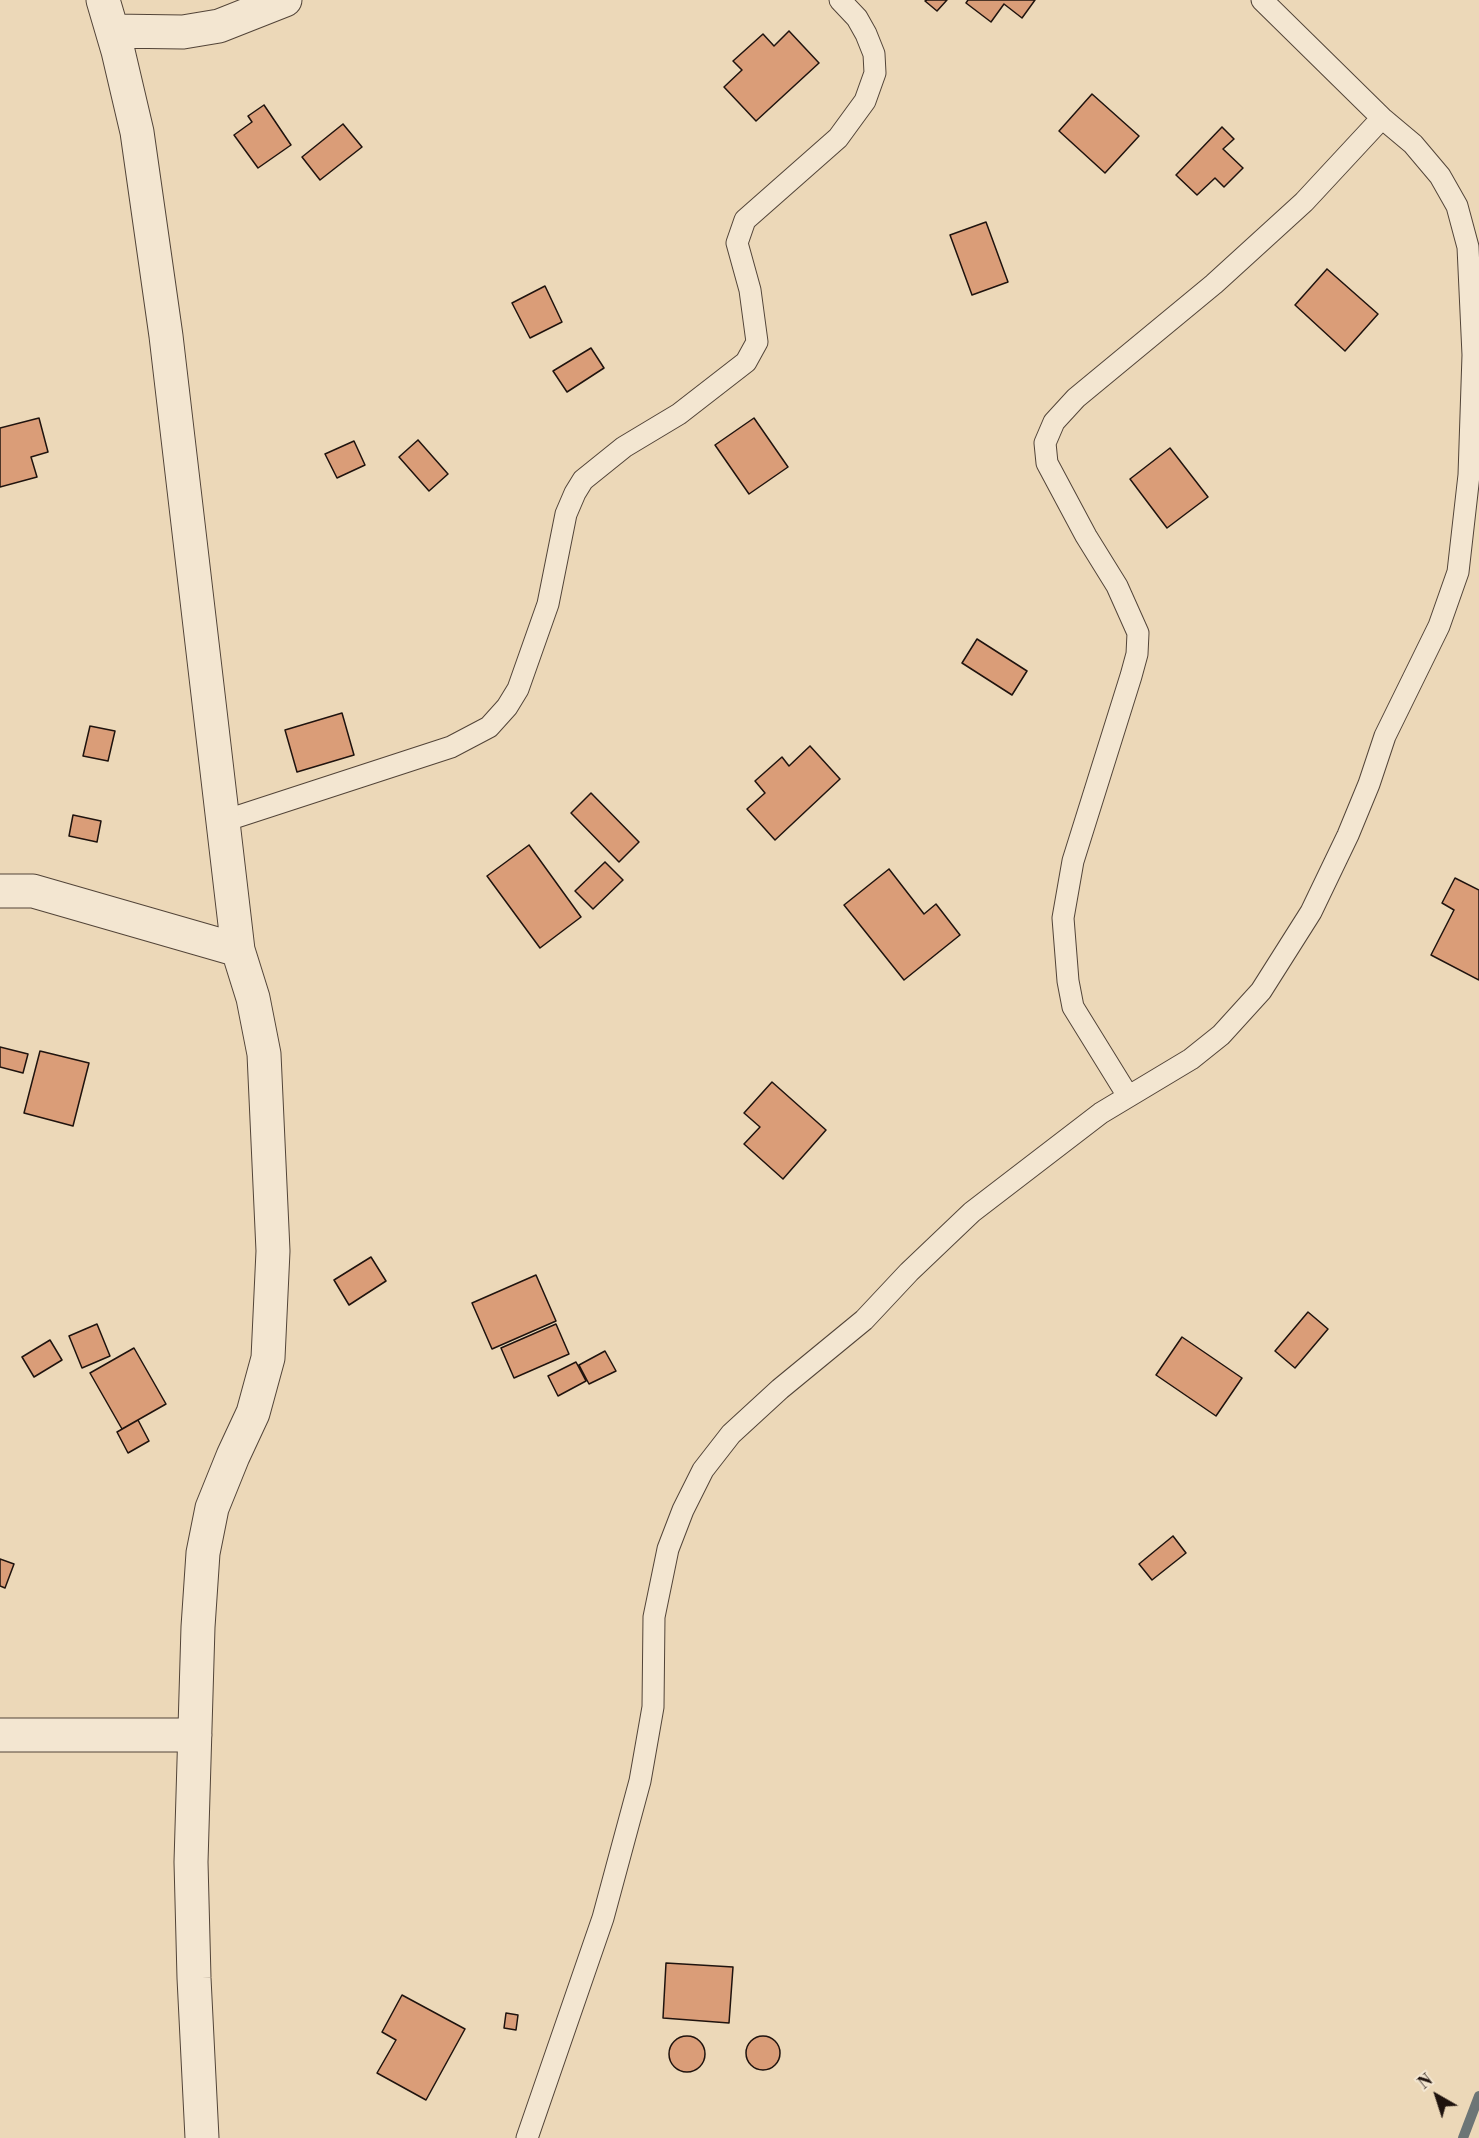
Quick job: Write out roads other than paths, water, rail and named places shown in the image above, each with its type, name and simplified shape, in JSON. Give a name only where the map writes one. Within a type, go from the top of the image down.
[{"type":"street","points":[[103,0],[113,31],[137,132],[166,336],[238,950],[253,998],[264,1054],[273,1251],[268,1358],[253,1413],[212,1508],[203,1553],[190,1862],[202,2138]]},
{"type":"street","points":[[113,31],[183,32],[210,28],[255,14],[285,0]]},
{"type":"street","points":[[0,891],[33,891],[238,950]]},
{"type":"street","points":[[0,1735],[195,1735]]},
{"type":"lane","points":[[224,821],[451,747],[489,727],[507,707],[518,689],[548,604],[566,514],[583,480],[624,447],[680,414],[746,362],[757,342],[750,290],[737,243],[745,220],[838,138],[865,101],[875,73],[873,54],[866,34],[857,18],[840,0]]},
{"type":"lane","points":[[527,2138],[603,1918],[640,1780],[652,1707],[654,1617],[668,1549],[683,1510],[704,1470],[731,1434],[780,1389],[864,1320],[909,1272],[972,1212],[1101,1113],[1191,1059],[1221,1035],[1261,991],[1311,912],[1348,835],[1369,784],[1385,736],[1438,626],[1458,572],[1469,475],[1473,355],[1468,246],[1457,207],[1440,176],[1413,144],[1382,118],[1262,0]]},
{"type":"lane","points":[[1128,1096],[1073,1007],[1068,981],[1063,918],[1073,861],[1131,676],[1137,654],[1138,633],[1117,586],[1086,536],[1047,462],[1045,443],[1054,422],[1076,398],[1214,284],[1304,202],[1382,118]]},
{"type":"waterway","points":[[1463,2138],[1479,2096]]}]
